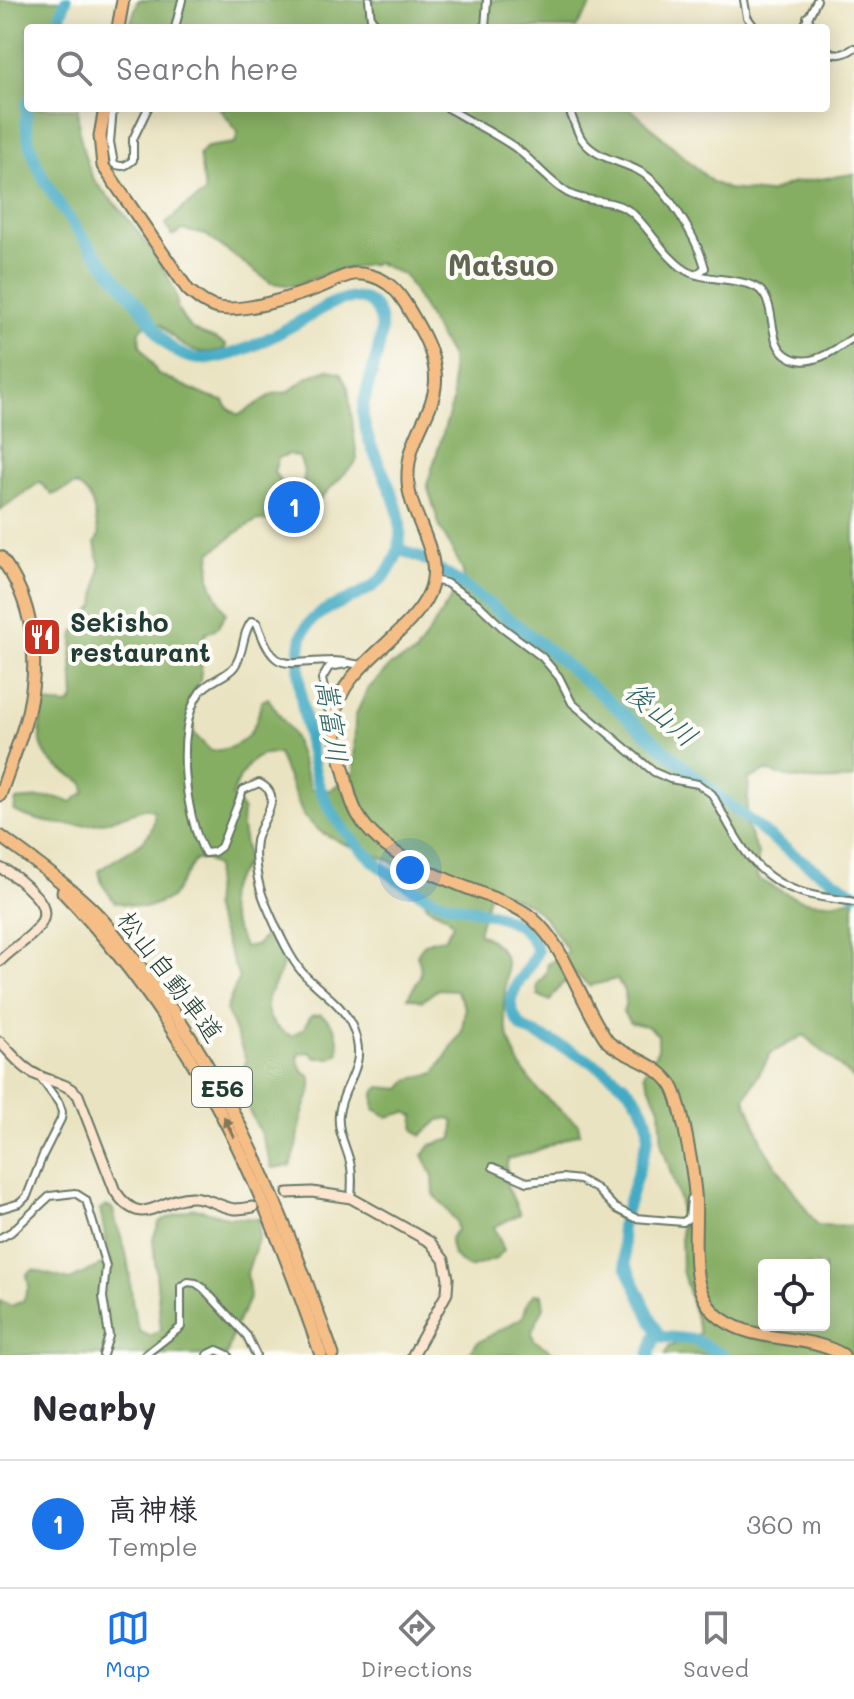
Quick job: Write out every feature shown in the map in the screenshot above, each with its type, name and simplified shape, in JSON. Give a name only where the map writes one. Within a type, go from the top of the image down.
[{"type":"highway","points":[[119,24],[123,0]]},
{"type":"highway","points":[[104,112],[100,136],[103,166],[110,180],[188,290],[202,301],[218,308],[235,308],[305,292],[355,274],[371,276],[387,283],[402,298],[430,346],[437,378],[433,400],[413,451],[408,483],[432,558],[433,580],[419,610],[365,665],[340,698],[335,715],[338,747],[351,798],[370,833],[385,846],[440,878],[523,911],[536,921],[564,963],[608,1042],[664,1075],[678,1103],[696,1194],[697,1274],[711,1309],[722,1319],[754,1333],[818,1344],[843,1355]]},
{"type":"highway","points":[[0,557],[18,587],[31,624],[33,645],[28,711],[13,759],[3,776],[0,795]]},
{"type":"highway","name":"松山自動車道","points":[[0,836],[84,901],[102,919],[173,1009],[202,1053],[253,1149],[333,1355]]},
{"type":"highway","name":"松山自動車道","points":[[38,866],[116,954],[163,1014],[198,1068],[242,1153],[321,1355]]},
{"type":"street","points":[[176,24],[182,0]]},
{"type":"street","points":[[369,0],[371,19],[377,24]]},
{"type":"street","points":[[485,24],[487,0]]},
{"type":"street","points":[[744,0],[747,17],[752,24]]},
{"type":"street","points":[[804,24],[817,0]]},
{"type":"street","points":[[807,17],[811,24]]},
{"type":"street","points":[[830,52],[835,55],[845,54],[854,48]]},
{"type":"street","points":[[113,112],[111,152],[114,164],[120,167],[127,166],[133,160],[133,139],[146,112]]},
{"type":"street","points":[[455,112],[516,149],[575,197],[614,202],[631,212],[689,272],[694,275],[705,268],[685,224],[664,193],[650,177],[591,149],[581,140],[570,112]]},
{"type":"street","points":[[698,273],[762,291],[769,304],[776,339],[788,356],[799,361],[815,359],[837,350],[854,337]]},
{"type":"street","points":[[433,580],[446,583],[477,603],[502,627],[542,657],[559,677],[572,703],[654,772],[705,788],[712,794],[744,853],[760,871],[775,882],[800,892],[854,902]]},
{"type":"street","points":[[351,1198],[353,1177],[341,1137],[339,1115],[355,1074],[357,1041],[351,1023],[340,1007],[295,962],[260,889],[256,842],[272,801],[270,792],[259,783],[243,790],[221,847],[208,854],[199,843],[193,822],[185,754],[191,711],[200,692],[234,667],[252,621],[257,623],[269,652],[280,662],[294,665],[337,661],[365,665]]},
{"type":"street","points":[[335,715],[328,709],[322,679],[329,667],[349,663]]},
{"type":"street","points":[[0,868],[26,886],[42,902],[45,910],[44,920],[38,929],[0,961]]},
{"type":"street","points":[[0,1042],[23,1066],[40,1077],[68,1084],[78,1095],[115,1191],[133,1209],[144,1212],[182,1198],[196,1197],[235,1209],[253,1207]]},
{"type":"street","points":[[0,1209],[20,1203],[27,1196],[61,1119],[59,1103],[40,1077]]},
{"type":"street","points":[[493,1167],[527,1182],[562,1178],[580,1180],[597,1189],[615,1208],[635,1218],[683,1222],[689,1218],[691,1199],[696,1194]]},
{"type":"street","points":[[288,1193],[312,1192],[351,1198],[430,1242],[444,1260],[447,1293],[413,1355]]},
{"type":"street","points":[[0,1238],[11,1232],[50,1196],[75,1193],[86,1200],[106,1266],[103,1306],[109,1326],[103,1355]]},
{"type":"street","points":[[0,1200],[8,1206]]},
{"type":"street","points":[[145,1355],[175,1335],[181,1327],[181,1286],[188,1282],[203,1288],[247,1336],[256,1355]]},
{"type":"street","points":[[207,1355],[217,1350],[228,1355]]},
{"type":"green space","points":[[0,0],[60,0],[64,24],[24,24],[24,112],[78,112],[81,142],[93,178],[156,256],[172,285],[177,308],[188,325],[226,345],[225,349],[215,352],[197,351],[175,339],[161,324],[144,326],[139,332],[140,345],[158,374],[224,401],[239,415],[273,394],[288,392],[308,377],[327,369],[340,373],[348,387],[355,463],[318,501],[305,495],[299,457],[289,454],[278,458],[274,472],[285,488],[298,519],[287,526],[268,520],[256,521],[211,553],[209,570],[212,584],[226,613],[218,627],[205,634],[200,680],[191,698],[194,734],[211,751],[240,743],[256,722],[261,702],[268,698],[293,735],[311,789],[330,790],[354,773],[355,717],[367,690],[391,665],[415,654],[464,578],[462,568],[440,527],[427,485],[453,401],[451,357],[405,276],[378,263],[334,271],[294,286],[271,283],[206,235],[183,230],[172,236],[166,224],[205,193],[199,154],[207,147],[235,143],[238,132],[222,112],[634,112],[712,182],[727,189],[768,193],[793,183],[854,174],[854,778],[810,780],[766,771],[749,779],[746,826],[758,853],[757,878],[803,900],[825,903],[854,899],[854,1079],[804,1035],[771,1053],[745,1098],[766,1151],[817,1225],[854,1226],[854,1355],[665,1355],[669,1347],[700,1333],[682,1270],[680,1202],[662,1145],[660,1108],[644,1074],[658,1049],[658,1035],[647,1026],[630,1023],[623,1012],[625,995],[617,979],[589,986],[577,975],[561,985],[550,1001],[538,995],[537,985],[546,974],[548,964],[568,952],[553,928],[537,911],[517,898],[490,890],[478,933],[492,941],[505,958],[504,1014],[513,1050],[532,1083],[578,1124],[580,1133],[508,1159],[504,1179],[520,1214],[494,1227],[504,1250],[496,1259],[470,1268],[458,1260],[451,1248],[450,1238],[457,1230],[456,1221],[434,1194],[433,1176],[423,1155],[431,1145],[453,1139],[454,1123],[450,1118],[439,1120],[421,1136],[414,1129],[415,1116],[406,1112],[388,1117],[374,1109],[374,1093],[380,1087],[401,1089],[413,1078],[435,1073],[462,1031],[465,1008],[456,990],[438,989],[422,1001],[408,997],[420,974],[417,955],[420,950],[428,942],[444,939],[453,924],[447,916],[428,907],[414,881],[391,861],[342,843],[321,832],[304,817],[278,754],[265,754],[248,765],[232,796],[243,810],[242,829],[248,860],[229,889],[227,904],[244,947],[257,945],[266,934],[275,933],[278,940],[283,963],[268,998],[267,1011],[272,1022],[292,1036],[304,1028],[311,1016],[320,1014],[335,1030],[339,1053],[331,1058],[316,1058],[310,1052],[299,1053],[298,1061],[303,1072],[310,1075],[310,1092],[290,1166],[272,1168],[261,1134],[246,1104],[241,1078],[246,1059],[226,1009],[239,978],[213,909],[216,867],[206,860],[195,860],[171,898],[146,908],[115,902],[102,884],[99,871],[144,840],[154,823],[154,811],[147,808],[109,821],[69,825],[46,822],[14,811],[16,800],[54,797],[71,802],[85,792],[83,782],[58,767],[44,752],[40,732],[43,703],[69,705],[74,699],[74,633],[95,605],[100,565],[95,543],[99,536],[91,500],[82,489],[75,485],[52,495],[40,482],[0,510]]},
{"type":"green space","points":[[138,0],[595,0],[579,24],[130,24]]},
{"type":"green space","points":[[106,1206],[113,1209],[126,1252],[140,1332],[150,1336],[161,1329],[153,1238],[160,1221],[194,1208],[227,1217],[259,1219],[259,1236],[247,1273],[250,1297],[234,1329],[227,1355],[0,1355],[0,1300],[11,1306],[23,1301],[29,1286],[27,1274],[33,1270],[70,1280],[110,1261],[100,1209]]},
{"type":"green space","points":[[534,1294],[542,1295],[544,1307],[532,1331],[534,1340],[557,1355],[467,1355],[477,1343],[523,1317]]},
{"type":"waterway","name":"嵩富川","points":[[57,24],[66,0]]},
{"type":"waterway","name":"嵩富川","points":[[26,112],[32,151],[54,197],[161,338],[176,351],[196,359],[227,355],[281,332],[343,299],[364,299],[377,311],[381,324],[380,340],[363,404],[363,416],[367,435],[397,507],[399,544],[393,563],[384,577],[372,587],[318,615],[308,624],[302,637],[300,690],[316,777],[336,819],[363,850],[394,877],[429,897],[507,919],[520,926],[537,951],[511,997],[515,1017],[523,1028],[604,1070],[623,1084],[637,1100],[646,1118],[648,1139],[621,1227],[626,1266],[657,1331],[649,1355]]},
{"type":"waterway","name":"後山川","points":[[399,549],[426,560]]},
{"type":"waterway","name":"後山川","points":[[440,570],[532,637],[751,822],[804,862],[854,893]]},
{"type":"waterway","points":[[656,1336],[695,1340],[722,1355]]},
{"type":"place","name":"高神様","points":[[294,507]]},
{"type":"place","name":"Sekisho restaurant","points":[[42,637]]},
{"type":"district","name":"Matsuo","points":[[501,264]]}]
